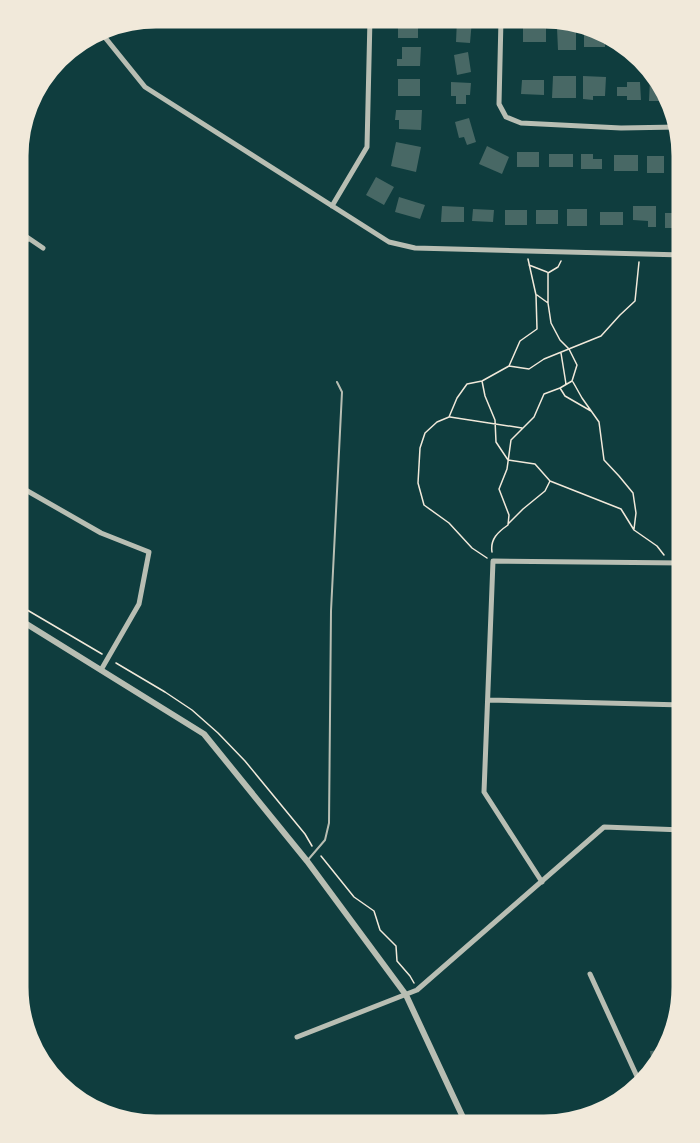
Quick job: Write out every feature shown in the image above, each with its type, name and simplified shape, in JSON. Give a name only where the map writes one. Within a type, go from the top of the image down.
[{"type":"street","points":[[332,206],[367,147],[370,27]]},
{"type":"street","points":[[501,27],[499,104],[506,117],[520,123],[621,128],[670,127]]},
{"type":"street","points":[[105,38],[145,87],[388,242],[415,248],[673,255]]},
{"type":"street","points":[[28,238],[43,248]]},
{"type":"street","points":[[27,491],[101,533],[149,552],[139,603],[101,670]]},
{"type":"street","points":[[542,882],[484,792],[493,561],[670,563]]},
{"type":"street","points":[[27,624],[204,734],[307,861],[406,995],[462,1116]]},
{"type":"street","points":[[488,700],[673,705]]},
{"type":"street","points":[[297,1037],[417,990],[604,827],[673,830]]},
{"type":"street","points":[[590,974],[637,1076]]},
{"type":"lane","points":[[307,861],[325,840],[329,823],[330,611],[342,392],[337,382]]},
{"type":"path","points":[[509,366],[520,340],[537,329],[536,295],[525,251]]},
{"type":"path","points":[[548,273],[558,267],[564,252]]},
{"type":"path","points":[[449,417],[457,398],[467,384],[482,381],[509,366],[529,369],[544,359],[600,336],[635,302],[640,254]]},
{"type":"path","points":[[530,265],[548,273]]},
{"type":"path","points":[[508,525],[509,515],[499,489],[507,469],[511,440],[534,417],[544,394],[572,381],[577,365],[551,323],[548,273]]},
{"type":"path","points":[[536,295],[548,303]]},
{"type":"path","points":[[561,352],[566,384]]},
{"type":"path","points":[[482,381],[485,396],[495,420],[496,442],[508,460],[535,464],[550,481],[621,509],[634,530],[657,546],[670,563]]},
{"type":"path","points":[[572,381],[599,422],[604,460],[633,493],[636,513],[634,530]]},
{"type":"path","points":[[560,388],[565,396],[592,411]]},
{"type":"path","points":[[493,561],[472,548],[448,523],[424,505],[418,483],[420,448],[425,433],[449,417],[522,428]]},
{"type":"path","points":[[493,561],[491,546],[497,532],[508,525],[545,491],[550,481]]},
{"type":"path","points":[[27,610],[108,658]]},
{"type":"building","points":[[398,27],[418,27],[418,38],[398,38]]},
{"type":"building","points":[[457,27],[471,27],[470,43],[456,42]]},
{"type":"building","points":[[523,27],[546,27],[546,42],[523,42]]},
{"type":"building","points":[[557,28],[576,31],[576,50],[558,50]]},
{"type":"building","points":[[584,34],[605,43],[605,47],[584,47]]},
{"type":"building","points":[[402,47],[421,47],[420,66],[397,66],[397,59],[402,59]]},
{"type":"building","points":[[468,52],[471,72],[457,75],[454,55]]},
{"type":"building","points":[[553,76],[576,76],[576,98],[552,98]]},
{"type":"building","points":[[583,76],[606,77],[605,96],[593,96],[593,100],[583,99]]},
{"type":"building","points":[[398,79],[420,79],[420,96],[398,96]]},
{"type":"building","points":[[522,80],[544,80],[544,95],[521,94]]},
{"type":"building","points":[[451,82],[471,83],[470,95],[466,95],[466,104],[456,104],[456,96],[451,96]]},
{"type":"building","points":[[627,82],[640,82],[641,100],[627,100],[627,96],[617,96],[617,87],[627,87]]},
{"type":"building","points":[[650,83],[659,101],[649,101]]},
{"type":"building","points":[[396,110],[422,110],[421,130],[399,129],[399,120],[395,120]]},
{"type":"building","points":[[469,118],[476,142],[467,145],[464,137],[459,138],[455,122]]},
{"type":"building","points":[[396,142],[421,147],[416,172],[391,166]]},
{"type":"building","points":[[487,146],[509,157],[502,174],[479,164]]},
{"type":"building","points":[[517,152],[539,152],[539,167],[517,167]]},
{"type":"building","points":[[549,154],[573,154],[573,167],[549,167]]},
{"type":"building","points":[[581,154],[593,154],[593,159],[602,159],[602,169],[581,169]]},
{"type":"building","points":[[614,155],[638,155],[638,171],[614,171]]},
{"type":"building","points":[[647,156],[664,156],[664,173],[647,173]]},
{"type":"building","points":[[376,177],[394,187],[384,205],[366,195]]},
{"type":"building","points":[[399,197],[425,205],[420,219],[395,212]]},
{"type":"building","points":[[442,206],[464,207],[464,222],[441,222]]},
{"type":"building","points":[[633,206],[656,206],[656,227],[648,227],[648,221],[633,220]]},
{"type":"building","points":[[473,209],[494,210],[493,222],[472,221]]},
{"type":"building","points":[[567,209],[587,209],[587,226],[567,226]]},
{"type":"building","points":[[505,210],[527,210],[527,225],[505,225]]},
{"type":"building","points":[[536,210],[558,210],[558,224],[536,224]]},
{"type":"building","points":[[600,212],[623,212],[623,225],[600,225]]},
{"type":"building","points":[[665,213],[673,213],[673,228],[665,228]]}]
